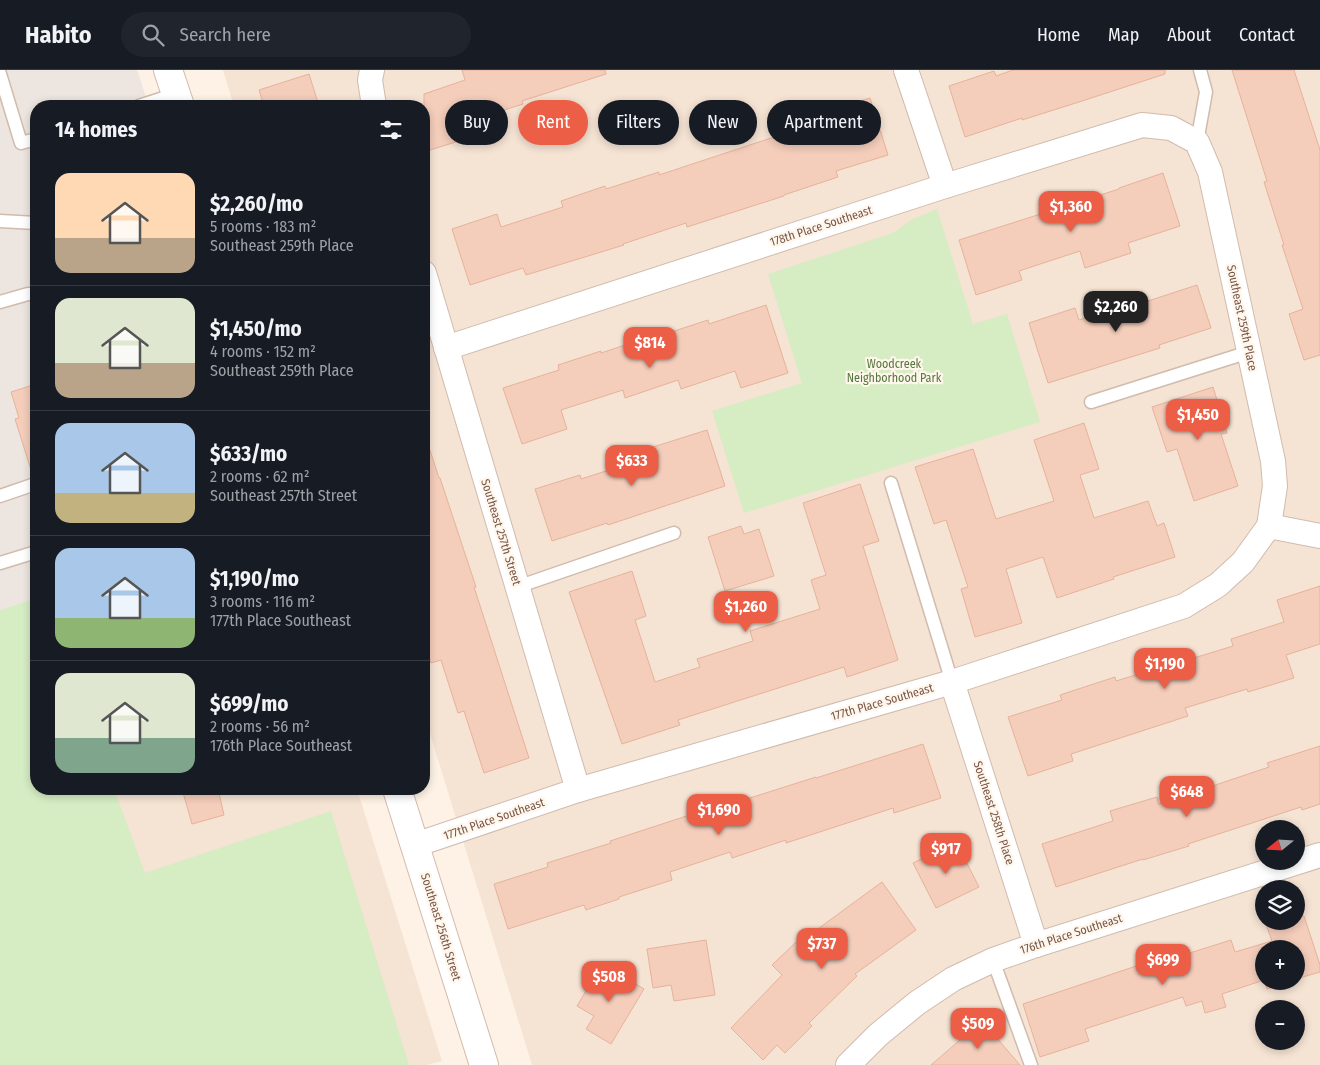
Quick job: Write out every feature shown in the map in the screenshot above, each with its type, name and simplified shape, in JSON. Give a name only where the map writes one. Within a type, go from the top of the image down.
[{"type":"main road","name":"Southeast 256th Street","points":[[399,795],[484,1065]]},
{"type":"street","points":[[372,70],[370,80],[373,100]]},
{"type":"street","points":[[906,70],[945,186]]},
{"type":"street","name":"178th Place Southeast","points":[[446,348],[945,186],[1142,125],[1171,128],[1197,142]]},
{"type":"street","name":"Southeast 259th Place","points":[[1197,142],[1210,172],[1273,462],[1275,486],[1269,526]]},
{"type":"street","name":"Southeast 257th Street","points":[[430,293],[578,790]]},
{"type":"street","points":[[1269,526],[1320,536]]},
{"type":"street","name":"177th Place Southeast","points":[[415,845],[578,790],[952,682],[1184,606],[1218,585],[1237,568],[1269,526]]},
{"type":"street","name":"Southeast 258th Place","points":[[952,682],[1036,945]]},
{"type":"street","name":"176th Place Southeast","points":[[848,1065],[878,1035],[917,1003],[952,979],[993,960],[1320,855]]},
{"type":"lane","points":[[1197,142],[1206,92],[1200,70]]},
{"type":"lane","points":[[0,74],[21,144],[30,141]]},
{"type":"lane","points":[[152,100],[175,90]]},
{"type":"lane","points":[[0,221],[30,223]]},
{"type":"lane","points":[[0,302],[30,294]]},
{"type":"lane","points":[[1091,402],[1250,352]]},
{"type":"lane","points":[[891,482],[952,682]]},
{"type":"lane","points":[[0,496],[30,486]]},
{"type":"lane","points":[[517,587],[674,533]]},
{"type":"lane","points":[[0,563],[30,554]]},
{"type":"lane","points":[[993,960],[1031,1065]]},
{"type":"shaded area","points":[[0,70],[137,70],[147,100],[30,100],[30,600],[0,610]]},
{"type":"shaded area","points":[[223,70],[1320,70],[1320,1065],[532,1065],[430,734],[430,100],[232,100]]},
{"type":"shaded area","points":[[30,600],[30,795],[359,795],[442,1061],[427,1065],[0,1065],[0,610]]},
{"type":"green space","name":"Woodcreek Neighborhood Park","points":[[937,209],[973,324],[1007,314],[1040,422],[744,513],[712,411],[802,383],[768,274],[893,233],[911,220]]},
{"type":"green space","points":[[30,600],[30,795],[116,795],[145,873],[331,811],[409,1065],[0,1065],[0,610]]},
{"type":"building","points":[[462,70],[605,70],[606,74],[525,100],[518,100],[518,106],[508,109],[508,100],[445,100],[446,145],[430,150],[430,100],[424,100],[424,94],[465,80]]},
{"type":"building","points":[[1013,70],[1165,70],[1165,74],[965,137],[949,86],[994,71],[996,76]]},
{"type":"building","points":[[1232,70],[1294,70],[1320,150],[1320,355],[1304,360],[1289,314],[1303,309],[1264,182],[1267,181]]},
{"type":"building","points":[[309,74],[317,100],[262,100],[259,90]]},
{"type":"building","points":[[881,133],[888,155],[836,171],[838,177],[687,227],[686,223],[624,245],[526,275],[523,268],[470,285],[452,229],[497,214],[501,227],[563,207],[561,201],[605,186],[606,189],[659,172],[659,175],[750,145],[757,145],[757,143],[767,139],[767,145],[881,145]]},
{"type":"building","points":[[1163,173],[1180,226],[1128,243],[1131,253],[1085,268],[1080,251],[1019,271],[1022,280],[976,295],[959,240]]},
{"type":"building","points":[[1197,285],[1211,328],[1159,345],[1160,348],[1048,383],[1029,323],[1075,308],[1079,320],[1144,299],[1145,302]]},
{"type":"building","points":[[766,305],[788,373],[741,388],[735,371],[681,389],[678,380],[625,398],[623,390],[561,410],[567,429],[522,444],[503,388],[559,370],[558,365],[601,351],[601,353],[708,320],[709,324]]},
{"type":"building","points":[[30,386],[30,467],[15,419],[19,418],[11,392]]},
{"type":"building","points":[[1213,387],[1227,433],[1221,434],[1238,486],[1194,501],[1177,449],[1167,452],[1152,407]]},
{"type":"building","points":[[1084,423],[1099,469],[1080,475],[1094,518],[1148,501],[1157,526],[1164,523],[1175,557],[1057,598],[1043,557],[1006,569],[1022,623],[975,637],[961,589],[968,587],[946,520],[934,524],[915,467],[973,449],[996,519],[1054,501],[1034,440]]},
{"type":"building","points":[[707,430],[725,486],[608,525],[607,523],[552,541],[535,489],[580,475],[581,479],[656,455],[653,447]]},
{"type":"building","points":[[430,450],[476,587],[474,587],[529,758],[484,773],[464,711],[458,713],[441,660],[431,663]]},
{"type":"building","points":[[860,484],[879,541],[863,546],[898,660],[847,677],[844,667],[678,720],[680,725],[622,744],[569,592],[632,571],[646,616],[635,620],[655,682],[700,667],[697,659],[753,641],[750,631],[820,609],[811,580],[826,575],[803,503]]},
{"type":"building","points":[[741,526],[744,534],[759,529],[774,576],[725,591],[708,537]]},
{"type":"building","points":[[1320,586],[1320,644],[1286,655],[1294,678],[1248,692],[1247,689],[1185,708],[1188,716],[1071,754],[1073,761],[1028,776],[1008,717],[1062,700],[1060,695],[1115,677],[1116,681],[1233,646],[1231,639],[1284,622],[1277,600]]},
{"type":"building","points":[[923,744],[941,798],[894,813],[893,808],[786,843],[786,840],[732,858],[730,852],[670,872],[672,880],[619,897],[619,899],[586,910],[584,905],[508,929],[494,884],[548,867],[547,863],[708,809],[709,811]]},
{"type":"building","points":[[1320,746],[1320,804],[1302,810],[1301,807],[1261,820],[1255,820],[1255,822],[1188,844],[1189,846],[1056,887],[1042,844],[1113,821],[1110,811],[1157,797],[1159,804],[1269,767],[1267,763]]},
{"type":"building","points":[[184,795],[219,795],[224,815],[192,824]]},
{"type":"building","points":[[956,842],[979,887],[936,908],[913,863]]},
{"type":"building","points":[[882,882],[916,930],[855,974],[857,976],[809,1023],[812,1026],[785,1053],[777,1045],[763,1060],[731,1028],[782,975],[772,965],[811,928],[815,931]]},
{"type":"building","points":[[1305,919],[1320,965],[1320,972],[1305,976],[1305,940],[1272,940],[1268,930],[1305,930]]},
{"type":"building","points":[[706,940],[715,995],[674,1001],[671,985],[653,988],[647,949]]},
{"type":"building","points":[[1231,940],[1235,952],[1255,946],[1255,983],[1222,994],[1226,1007],[1205,1013],[1202,1001],[1186,1006],[1183,997],[1085,1029],[1089,1041],[1040,1057],[1023,1004],[1157,959],[1158,963]]},
{"type":"building","points":[[602,964],[644,989],[611,1044],[586,1029],[594,1016],[577,1006]]},
{"type":"building","points":[[982,1021],[1020,1065],[931,1065]]}]
